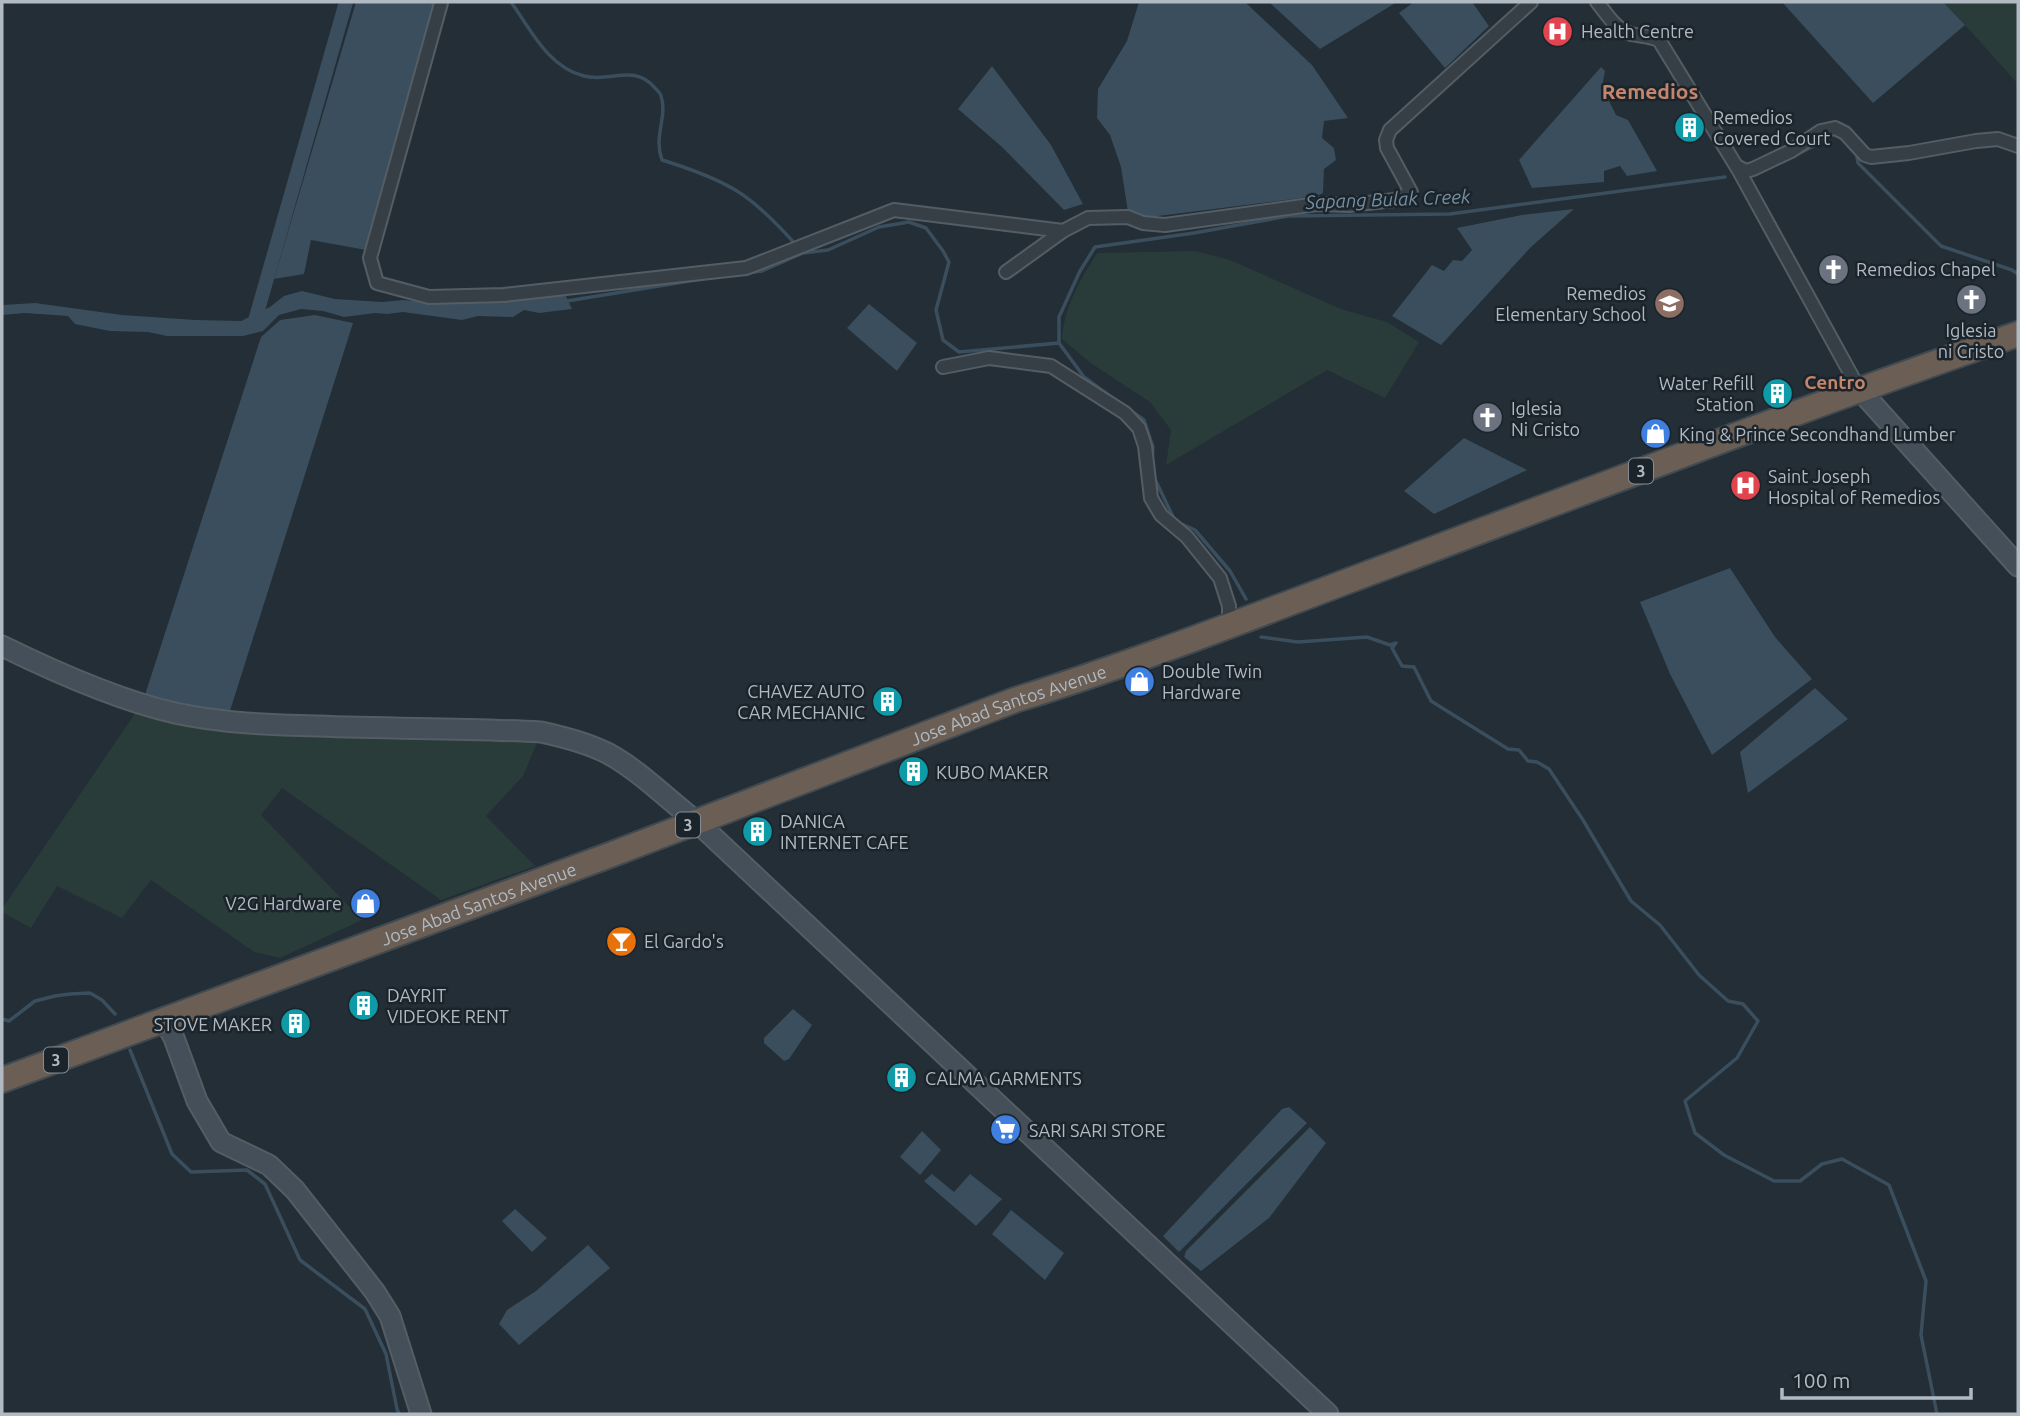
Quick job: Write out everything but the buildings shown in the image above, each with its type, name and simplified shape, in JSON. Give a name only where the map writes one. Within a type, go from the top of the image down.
[{"type":"highway","name":"Jose Abad Santos Avenue","points":[[2,1080],[696,822],[1015,700],[1229,625],[1859,389],[2018,334]]},
{"type":"street","points":[[1006,272],[1063,231],[1088,218],[1128,217],[1143,223],[1165,225],[1317,204],[1349,205],[1395,200],[1410,192],[1387,148],[1386,140],[1390,130],[1531,2]]},
{"type":"street","points":[[1597,2],[1620,29],[1659,40],[1738,167],[1859,389],[2018,566]]},
{"type":"street","points":[[441,3],[370,258],[377,283],[429,297],[504,295],[746,268],[894,210],[1063,231]]},
{"type":"street","points":[[1738,167],[1753,169],[1791,151],[1821,131],[1835,128],[1845,133],[1865,155],[1871,157],[1998,139],[2018,146]]},
{"type":"street","points":[[943,367],[989,358],[1051,366],[1125,413],[1139,428],[1145,446],[1151,498],[1161,515],[1187,537],[1220,578],[1229,606],[1229,625]]},
{"type":"street","points":[[2,646],[44,667],[141,704],[176,713],[268,724],[541,732],[564,737],[610,754],[654,786],[696,822],[1328,1414]]},
{"type":"street","points":[[163,1020],[174,1038],[197,1101],[221,1142],[269,1164],[295,1189],[375,1292],[390,1316],[421,1414]]},
{"type":"green space","points":[[1943,2],[2018,2],[2018,84],[1965,25]]},
{"type":"green space","points":[[1195,251],[1230,260],[1341,309],[1387,322],[1419,342],[1385,398],[1327,370],[1166,465],[1171,430],[1150,402],[1092,364],[1062,339],[1063,327],[1074,294],[1097,253]]},
{"type":"green space","points":[[138,709],[540,736],[523,776],[486,816],[535,866],[441,900],[282,788],[261,815],[362,920],[280,958],[254,952],[151,880],[122,918],[57,886],[31,928],[2,912]]},
{"type":"water","points":[[356,2],[434,2],[436,5],[366,250],[311,240],[304,274],[274,279]]},
{"type":"water","points":[[1139,2],[1245,2],[1312,65],[1348,118],[1324,121],[1322,138],[1334,148],[1336,160],[1324,169],[1323,193],[1317,196],[1150,217],[1128,212],[1121,167],[1110,135],[1097,118],[1098,89],[1127,41]]},
{"type":"water","points":[[1269,2],[1397,2],[1320,49]]},
{"type":"water","points":[[1414,2],[1472,2],[1489,26],[1445,68],[1399,13]]},
{"type":"water","points":[[1782,2],[1943,2],[1965,25],[1873,103]]},
{"type":"water","points":[[992,66],[1051,145],[1083,204],[1064,210],[1002,147],[958,109]]},
{"type":"water","points":[[1601,67],[1605,71],[1602,87],[1616,115],[1628,120],[1657,171],[1627,176],[1620,166],[1604,171],[1604,182],[1532,188],[1519,160]]},
{"type":"water","points":[[1574,209],[1531,247],[1441,345],[1392,316],[1432,265],[1444,271],[1453,260],[1462,261],[1472,250],[1457,228],[1522,215]]},
{"type":"water","points":[[302,291],[335,299],[436,303],[492,303],[565,294],[572,309],[539,313],[524,310],[513,317],[478,316],[462,320],[403,312],[344,317],[301,309],[279,315],[263,331],[243,336],[167,336],[148,332],[110,331],[75,324],[68,316],[25,313],[2,315],[2,305],[35,303],[122,315],[241,321],[270,307],[284,296]]},
{"type":"water","points":[[869,304],[917,343],[897,371],[847,328]]},
{"type":"water","points":[[315,315],[353,323],[229,714],[143,701],[261,337],[280,320]]},
{"type":"water","points":[[1464,438],[1527,470],[1434,514],[1404,491]]},
{"type":"water","points":[[1730,568],[1775,637],[1812,679],[1712,755],[1670,674],[1640,602]]},
{"type":"water","points":[[1815,688],[1848,719],[1748,793],[1740,752]]},
{"type":"water","points":[[793,1009],[812,1025],[789,1059],[784,1061],[764,1043],[764,1038]]},
{"type":"water","points":[[1289,1107],[1307,1123],[1179,1252],[1163,1236],[1282,1109]]},
{"type":"water","points":[[1310,1127],[1326,1143],[1269,1218],[1201,1271],[1184,1257],[1186,1251]]},
{"type":"water","points":[[922,1131],[941,1150],[920,1175],[900,1157]]},
{"type":"water","points":[[932,1174],[954,1192],[970,1174],[1002,1199],[976,1226],[924,1181]]},
{"type":"water","points":[[515,1209],[547,1238],[532,1252],[502,1221]]},
{"type":"water","points":[[1011,1210],[1064,1253],[1045,1280],[992,1234]]},
{"type":"water","points":[[588,1245],[610,1268],[519,1345],[499,1324],[507,1310],[536,1291]]},
{"type":"waterway","points":[[254,324],[346,2]]},
{"type":"waterway","points":[[511,2],[533,35],[560,65],[594,78],[630,75],[647,81],[660,93],[663,104],[659,143],[662,160],[701,173],[745,196],[797,246]]},
{"type":"waterway","name":"Sapang Bulak Creek","points":[[1794,156],[1818,144],[1829,134]]},
{"type":"waterway","name":"Sapang Bulak Creek","points":[[1856,151],[1858,163],[1941,246],[2018,274]]},
{"type":"waterway","name":"Sapang Bulak Creek","points":[[1118,402],[1084,377],[1059,343],[1059,317],[1080,271],[1095,247],[1288,216],[1450,214],[1725,177]]},
{"type":"waterway","points":[[747,273],[762,271],[803,253],[828,250],[879,227],[909,222],[926,228],[949,262],[936,310],[943,340],[959,352],[1059,343]]},
{"type":"waterway","points":[[567,301],[708,278]]},
{"type":"waterway","points":[[1130,410],[1144,420],[1153,447],[1152,460]]},
{"type":"waterway","points":[[1153,475],[1175,521],[1195,530],[1230,571],[1246,599]]},
{"type":"waterway","points":[[1261,637],[1298,642],[1367,637],[1390,645],[1396,643],[1392,648],[1402,666],[1414,667],[1431,701],[1508,749],[1519,750],[1528,761],[1537,762],[1549,769],[1631,901],[1660,925],[1699,975],[1728,1001],[1743,1004],[1758,1021],[1737,1058],[1685,1101],[1695,1133],[1724,1155],[1774,1181],[1800,1181],[1822,1164],[1842,1159],[1889,1185],[1926,1281],[1921,1335],[1937,1414]]},
{"type":"waterway","points":[[2,1019],[9,1021],[35,1001],[90,993],[102,1000],[115,1014]]},
{"type":"waterway","points":[[130,1050],[172,1154],[191,1172],[247,1170],[265,1184],[300,1260],[365,1309],[386,1354],[399,1414]]},
{"type":"place","name":"Health Centre","points":[[1558,31]]},
{"type":"place","name":"Remedios Covered Court","points":[[1690,127]]},
{"type":"place","name":"Remedios Chapel","points":[[1833,269]]},
{"type":"place","name":"Iglesia ni Cristo","points":[[1971,299]]},
{"type":"place","name":"Remedios Elementary School","points":[[1669,303]]},
{"type":"place","name":"Water Refill Station","points":[[1777,393]]},
{"type":"place","name":"Iglesia Ni Cristo","points":[[1488,418]]},
{"type":"place","name":"King & Prince Secondhand Lumber","points":[[1656,434]]},
{"type":"place","name":"Saint Joseph Hospital of Remedios","points":[[1745,486]]},
{"type":"place","name":"Double Twin Hardware","points":[[1139,681]]},
{"type":"place","name":"CHAVEZ AUTO CAR MECHANIC","points":[[888,701]]},
{"type":"place","name":"KUBO MAKER","points":[[913,772]]},
{"type":"place","name":"DANICA INTERNET CAFE","points":[[757,831]]},
{"type":"place","name":"V2G Hardware","points":[[365,903]]},
{"type":"place","name":"El Gardo's","points":[[621,941]]},
{"type":"place","name":"DAYRIT VIDEOKE RENT","points":[[364,1005]]},
{"type":"place","name":"STOVE MAKER","points":[[295,1024]]},
{"type":"place","name":"CALMA GARMENTS","points":[[902,1078]]},
{"type":"place","name":"SARI SARI STORE","points":[[1006,1130]]},
{"type":"district","name":"Remedios","points":[[1650,91]]},
{"type":"district","name":"Centro","points":[[1835,382]]}]
